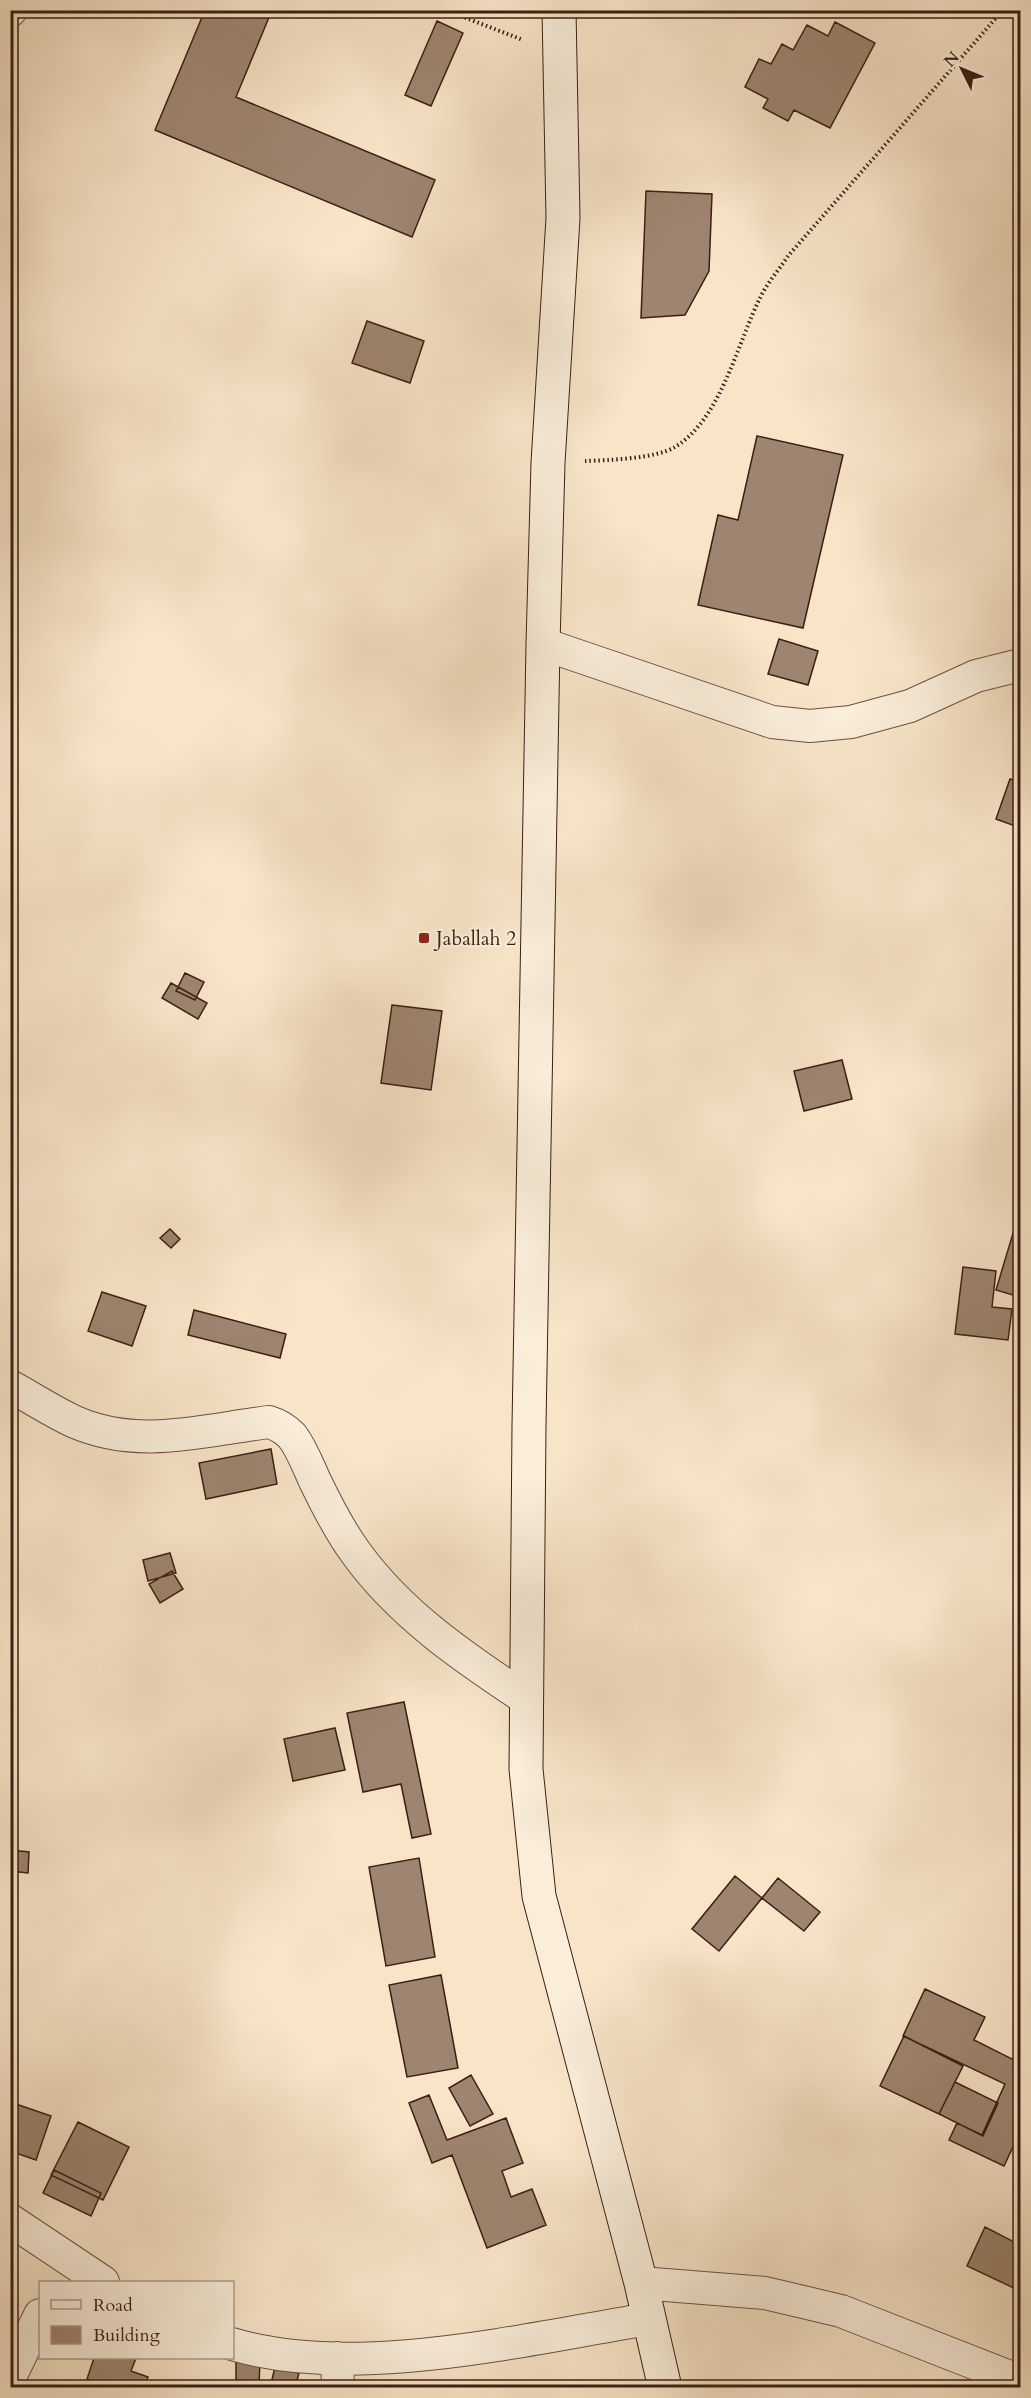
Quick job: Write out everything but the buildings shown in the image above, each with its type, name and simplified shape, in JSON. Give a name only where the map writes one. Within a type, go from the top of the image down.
[{"type":"main road","points":[[559,10],[563,218],[548,462],[543,644],[525,1698],[526,1769],[539,1896],[641,2283],[665,2388]]},
{"type":"street","points":[[543,644],[772,722],[810,726],[850,722],[910,706],[976,676],[1020,665]]},
{"type":"street","points":[[10,1386],[76,1422],[132,1436],[184,1436],[269,1422],[281,1426],[293,1438],[339,1526],[356,1553],[384,1587],[451,1649],[525,1698]]},
{"type":"street","points":[[10,2220],[62,2271],[96,2281]]},
{"type":"street","points":[[641,2283],[765,2293],[841,2311],[1020,2381]]},
{"type":"street","points":[[10,2377],[39,2317]]},
{"type":"street","points":[[234,2345],[337,2373],[649,2319]]},
{"type":"path","points":[[548,462],[628,459],[674,448],[697,429],[725,381],[761,295],[788,256],[1004,10]]},
{"type":"path","points":[[448,11],[561,54]]},
{"type":"place","name":"Jaballah 2","points":[[424,938]]}]
